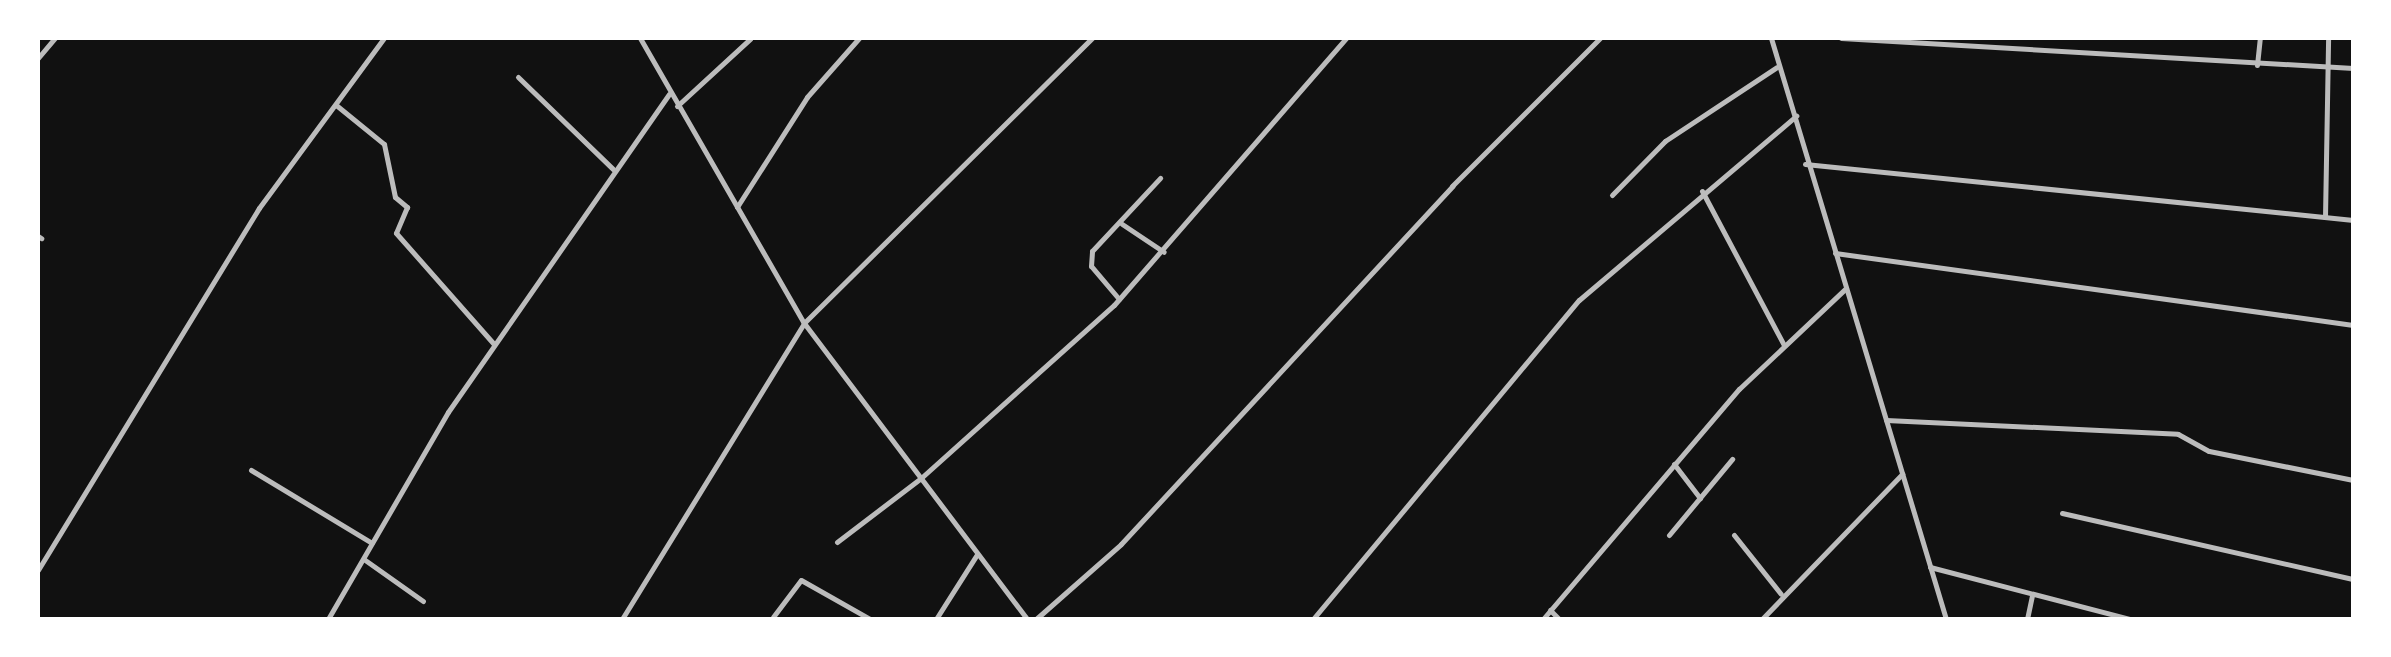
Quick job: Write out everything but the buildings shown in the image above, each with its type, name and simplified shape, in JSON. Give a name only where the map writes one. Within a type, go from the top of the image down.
[{"type":"street","points":[[38,58],[55,38]]},
{"type":"street","points":[[38,570],[259,208],[384,38]]},
{"type":"street","points":[[640,38],[669,94],[804,323],[976,556],[1027,619]]},
{"type":"street","points":[[677,106],[751,38]]},
{"type":"street","points":[[737,207],[807,97],[859,38]]},
{"type":"street","points":[[622,619],[804,323],[1092,38]]},
{"type":"street","points":[[837,542],[921,478],[1119,299],[1164,252],[1346,38]]},
{"type":"street","points":[[1036,619],[1121,544],[1452,186],[1600,38]]},
{"type":"street","points":[[1771,38],[1777,67],[1796,116],[1805,164],[1846,288],[1946,619]]},
{"type":"street","points":[[1841,38],[2257,65],[2353,68]]},
{"type":"street","points":[[2257,65],[2260,38]]},
{"type":"street","points":[[2325,217],[2330,68],[2328,38]]},
{"type":"street","points":[[1612,195],[1665,141],[1777,67]]},
{"type":"street","points":[[518,77],[613,169]]},
{"type":"street","points":[[328,619],[494,344],[613,169],[669,94]]},
{"type":"street","points":[[336,105],[384,144],[395,197],[407,207],[396,233],[494,344]]},
{"type":"street","points":[[1313,619],[1579,300],[1702,191],[1796,116]]},
{"type":"street","points":[[1805,164],[2353,220]]},
{"type":"street","points":[[1119,299],[1090,260],[1097,243],[1122,224],[1160,178]]},
{"type":"street","points":[[1702,191],[1784,345]]},
{"type":"street","points":[[1122,224],[1164,252]]},
{"type":"street","points":[[1835,253],[2353,325]]},
{"type":"street","points":[[1543,619],[1674,464],[1784,345],[1846,288]]},
{"type":"street","points":[[1886,420],[2178,434],[2209,451],[2353,480]]},
{"type":"street","points":[[1669,535],[1732,459]]},
{"type":"street","points":[[1674,464],[1700,498]]},
{"type":"street","points":[[251,470],[372,543]]},
{"type":"street","points":[[1762,619],[1781,594],[1902,474]]},
{"type":"street","points":[[2062,513],[2353,579]]},
{"type":"street","points":[[1734,535],[1781,594]]},
{"type":"street","points":[[936,619],[976,556]]},
{"type":"street","points":[[365,560],[423,601]]},
{"type":"street","points":[[1930,567],[2110,617],[2129,619]]},
{"type":"street","points":[[773,617],[801,580],[870,619]]},
{"type":"street","points":[[2027,619],[2032,595]]},
{"type":"street","points":[[1550,610],[1559,619]]}]
